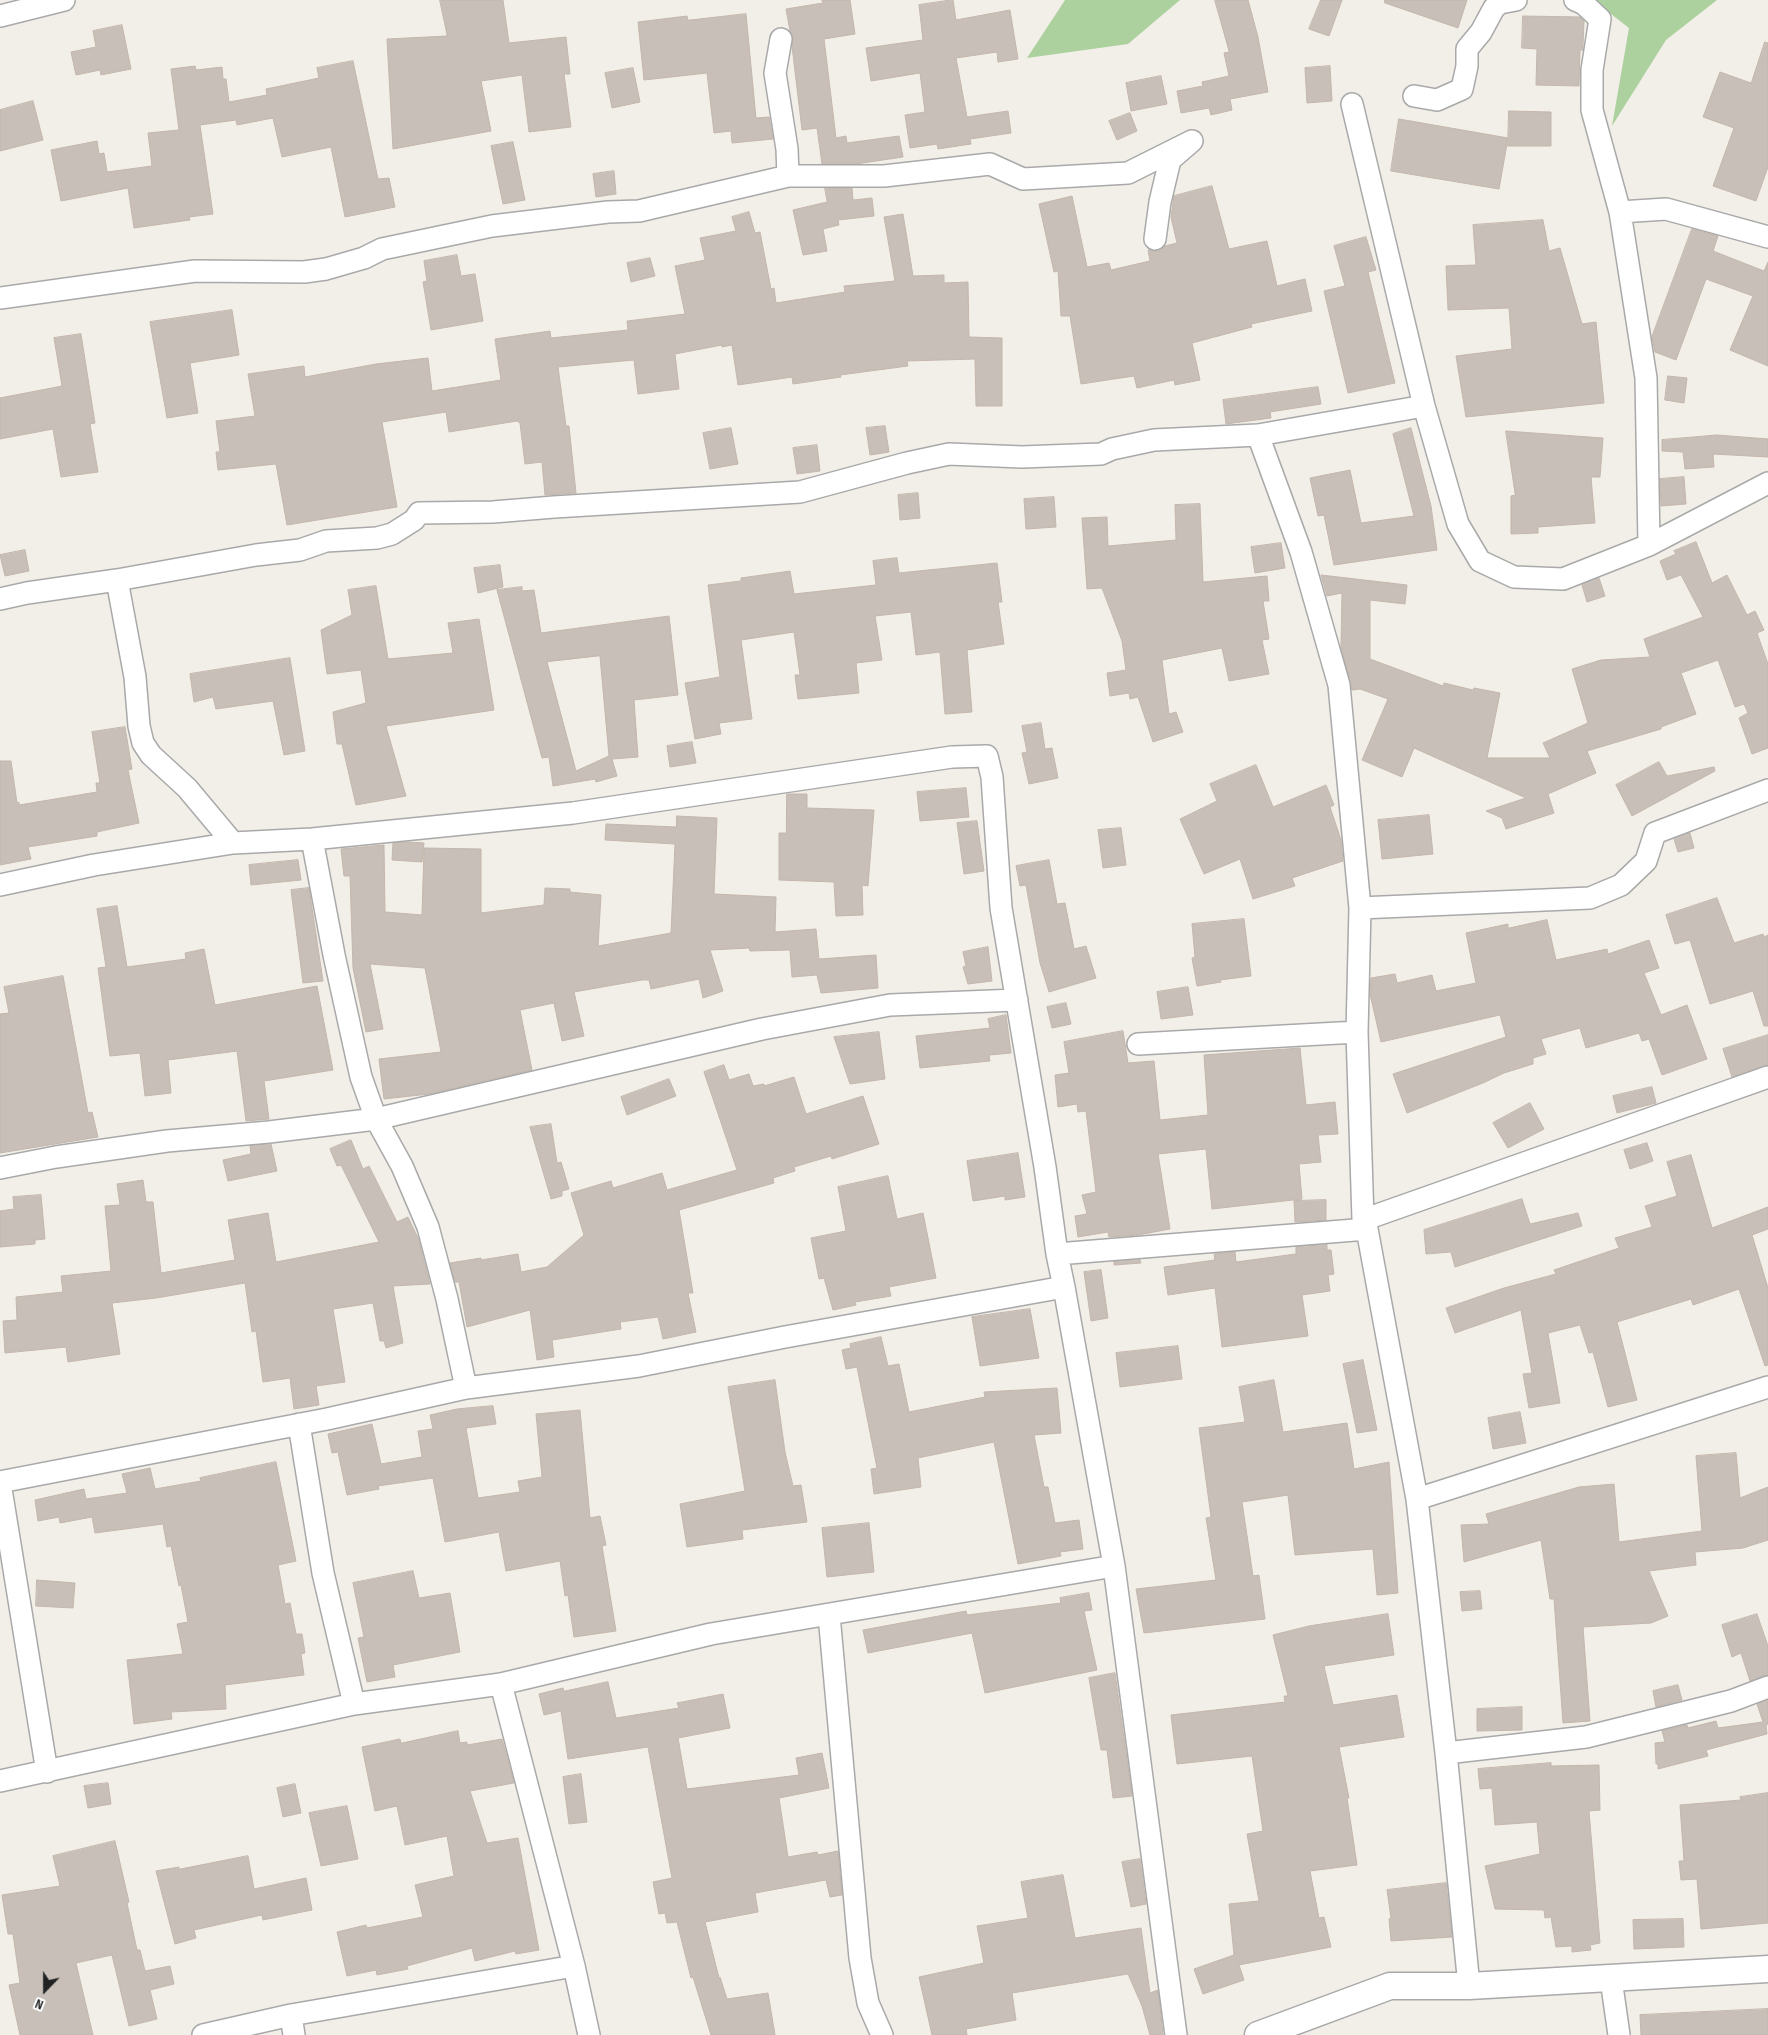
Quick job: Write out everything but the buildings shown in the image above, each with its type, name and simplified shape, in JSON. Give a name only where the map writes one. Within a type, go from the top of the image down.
[{"type":"street","points":[[0,16],[64,0]]},
{"type":"street","points":[[1414,96],[1437,100],[1462,89],[1467,66],[1467,50],[1481,32],[1494,8],[1500,3],[1516,0]]},
{"type":"street","points":[[1575,0],[1584,4],[1600,19],[1592,70],[1592,110],[1620,212],[1646,378],[1649,545]]},
{"type":"street","points":[[781,39],[775,74],[787,149],[788,176]]},
{"type":"street","points":[[1352,104],[1424,406],[1458,524],[1480,561],[1514,577],[1562,579],[1649,545],[1768,483]]},
{"type":"street","points":[[0,298],[195,271],[304,272],[326,269],[364,258],[382,249],[492,226],[608,212],[639,211],[788,176],[884,176],[990,164],[1023,179],[1128,172],[1192,141],[1170,160],[1160,202],[1155,239]]},
{"type":"street","points":[[1620,212],[1666,209],[1768,236]]},
{"type":"street","points":[[0,599],[26,593],[117,580],[256,555],[300,550],[326,541],[377,538],[392,534],[414,520],[419,513],[493,512],[800,492],[907,463],[949,454],[1022,457],[1101,454],[1112,449],[1154,440],[1258,435],[1424,406]]},
{"type":"street","points":[[1258,435],[1301,552],[1339,685],[1360,908],[1357,1032],[1365,1224],[1417,1499],[1446,1752],[1469,1986]]},
{"type":"street","points":[[117,580],[135,677],[139,726],[143,743],[151,754],[186,788],[233,843]]},
{"type":"street","points":[[0,885],[94,865],[233,843],[312,839],[573,813],[952,757],[987,756],[992,777],[1001,908],[1045,1167],[1057,1254],[1114,1566],[1176,2035]]},
{"type":"street","points":[[1360,908],[1590,898],[1620,885],[1646,861],[1656,833],[1768,790]]},
{"type":"street","points":[[312,839],[334,955],[361,1077],[376,1119],[402,1166],[428,1227],[447,1299],[466,1388]]},
{"type":"street","points":[[0,1168],[56,1157],[167,1141],[269,1132],[376,1119],[771,1027],[890,1005],[1017,1000]]},
{"type":"street","points":[[1138,1044],[1357,1032]]},
{"type":"street","points":[[1057,1254],[1365,1224],[1768,1077]]},
{"type":"street","points":[[47,1772],[0,1482],[300,1424],[466,1388],[639,1366],[784,1337],[1064,1286]]},
{"type":"street","points":[[1417,1499],[1768,1387]]},
{"type":"street","points":[[300,1424],[323,1573],[354,1704]]},
{"type":"street","points":[[0,1781],[354,1704],[501,1684],[711,1634],[1114,1566]]},
{"type":"street","points":[[830,1615],[860,1958],[868,2003],[882,2035]]},
{"type":"street","points":[[501,1684],[574,1966],[589,2035]]},
{"type":"street","points":[[1446,1752],[1586,1737],[1731,1701],[1768,1687]]},
{"type":"street","points":[[203,2035],[292,2025],[574,1966]]},
{"type":"street","points":[[1258,2035],[1390,1986],[1469,1986],[1611,1980],[1768,1969]]},
{"type":"street","points":[[1611,1980],[1618,2035]]},
{"type":"green space","points":[[1065,0],[1180,0],[1128,44],[1027,58]]},
{"type":"green space","points":[[1593,0],[1717,0],[1666,40],[1612,126],[1629,28]]}]
